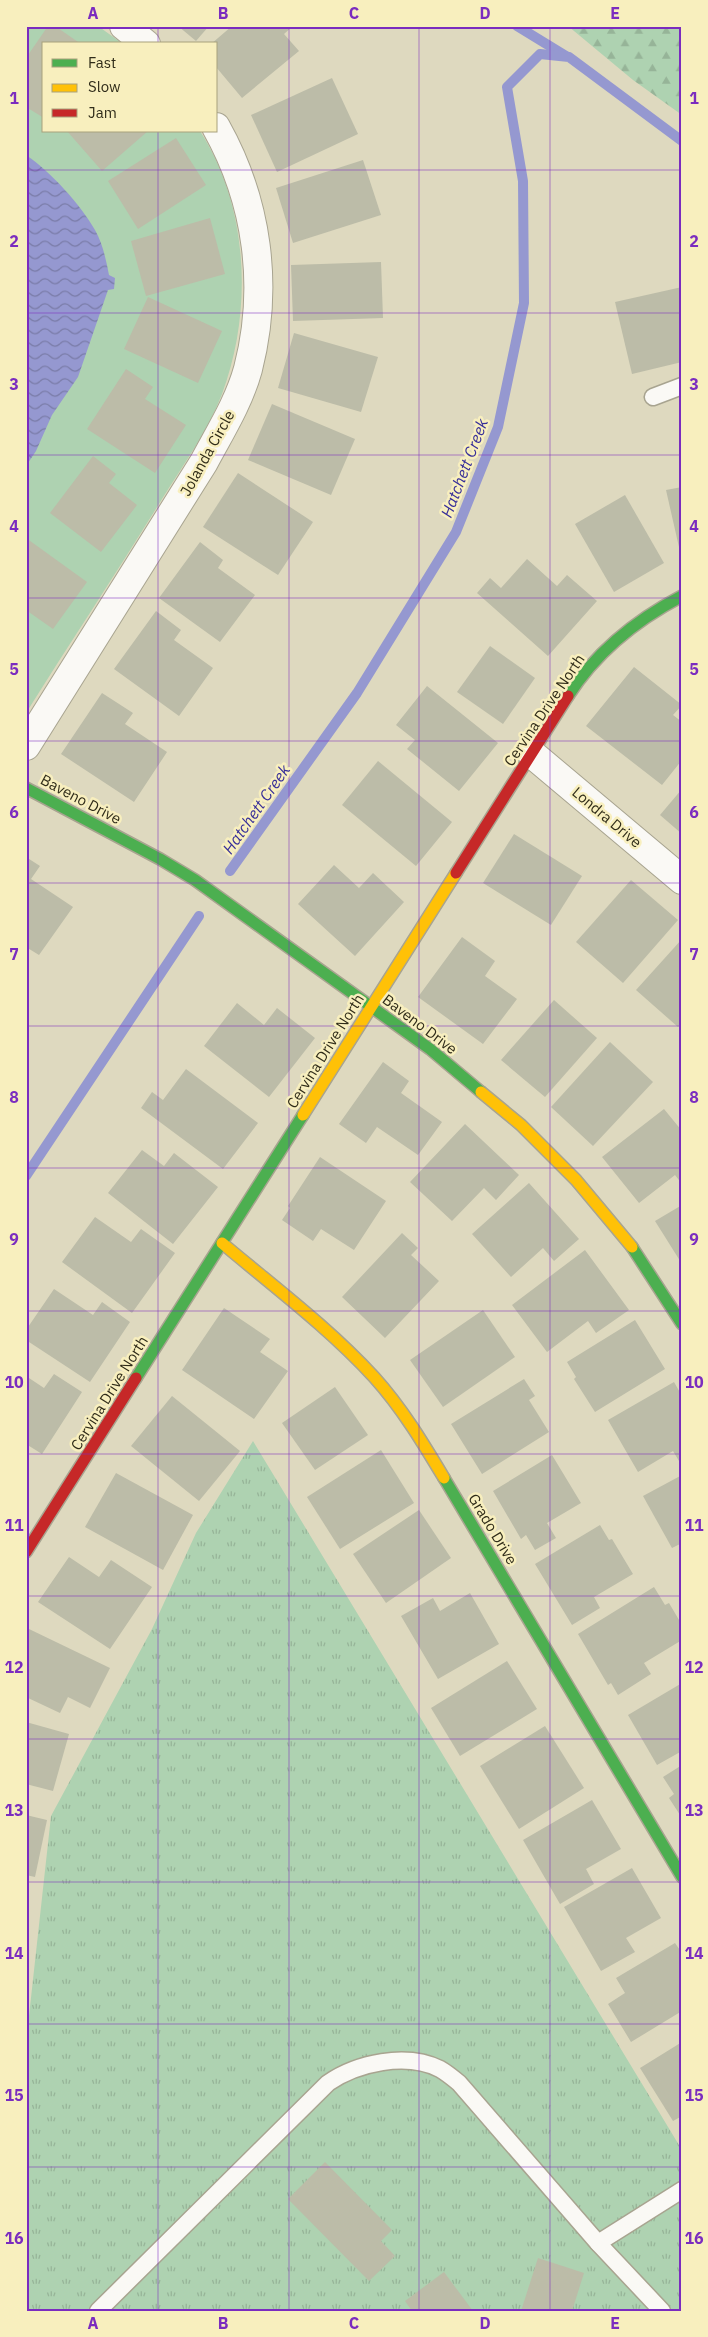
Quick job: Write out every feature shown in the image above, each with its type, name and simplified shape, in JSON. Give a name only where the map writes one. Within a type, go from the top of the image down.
[{"type":"street","points":[[124,26],[144,42]]},
{"type":"street","name":"Jolanda Circle","points":[[26,746],[204,462],[229,417],[248,371],[258,317],[259,274],[255,234],[244,189],[228,148],[218,130]]},
{"type":"street","name":"Cervina Drive North","points":[[26,1552],[370,1006],[578,681],[603,651],[629,627],[682,596]]},
{"type":"street","name":"Londra Drive","points":[[532,754],[682,880]]},
{"type":"street","name":"Baveno Drive","points":[[26,788],[134,845],[195,880],[430,1049],[521,1125],[576,1180],[630,1244],[682,1324]]},
{"type":"street","name":"Grado Drive","points":[[222,1243],[334,1338],[375,1378],[414,1428],[682,1877]]},
{"type":"lane","points":[[653,396],[682,386]]},
{"type":"lane","points":[[98,2311],[328,2083],[343,2073],[379,2062],[426,2064],[440,2069],[459,2083],[598,2243],[662,2311]]},
{"type":"lane","points":[[598,2243],[682,2190]]},
{"type":"green space","points":[[26,26],[98,26],[120,42],[42,42],[42,132],[201,132],[216,161],[228,192],[237,226],[242,294],[239,329],[232,362],[222,394],[210,421],[187,461],[26,713]]},
{"type":"green space","points":[[568,26],[682,26],[682,115],[633,80]]},
{"type":"green space","points":[[253,1441],[682,2150],[682,2311],[26,2311],[26,2043],[51,1816],[152,1629],[196,1533]]},
{"type":"water","points":[[26,155],[55,179],[82,210],[100,241],[109,275],[115,278],[114,289],[108,290],[78,377],[52,415],[36,451],[26,466]]},
{"type":"building","points":[[48,26],[55,26],[78,42],[42,42],[42,117],[26,107],[26,58]]},
{"type":"building","points":[[178,26],[209,26],[196,41]]},
{"type":"building","points":[[232,26],[293,26],[284,34],[299,51],[242,98],[218,69],[218,42],[213,42]]},
{"type":"building","points":[[332,78],[358,134],[277,172],[251,115]]},
{"type":"building","points":[[68,132],[147,132],[102,171]]},
{"type":"building","points":[[176,138],[206,185],[138,229],[108,181]]},
{"type":"building","points":[[363,160],[381,215],[293,243],[276,188]]},
{"type":"building","points":[[210,218],[225,274],[146,296],[131,241]]},
{"type":"building","points":[[381,262],[383,318],[293,321],[291,265]]},
{"type":"building","points":[[682,287],[682,362],[632,374],[615,302]]},
{"type":"building","points":[[148,297],[222,331],[198,383],[124,349]]},
{"type":"building","points":[[294,333],[378,357],[361,412],[278,388]]},
{"type":"building","points":[[126,369],[153,387],[145,399],[186,425],[155,473],[87,429]]},
{"type":"building","points":[[272,404],[355,439],[331,495],[248,460]]},
{"type":"building","points":[[93,456],[116,474],[109,483],[137,505],[101,552],[50,513]]},
{"type":"building","points":[[238,473],[313,522],[278,575],[203,527]]},
{"type":"building","points":[[682,487],[682,555],[681,556],[666,490]]},
{"type":"building","points":[[625,495],[664,563],[614,592],[575,524]]},
{"type":"building","points":[[26,538],[87,582],[53,629],[26,610]]},
{"type":"building","points":[[200,542],[223,560],[218,568],[255,595],[220,642],[159,598]]},
{"type":"building","points":[[527,559],[557,586],[567,575],[597,601],[548,656],[477,593],[490,578],[501,588]]},
{"type":"building","points":[[156,611],[181,630],[174,640],[213,668],[179,716],[114,669]]},
{"type":"building","points":[[490,646],[535,678],[503,724],[457,692]]},
{"type":"building","points":[[634,667],[682,705],[673,715],[682,722],[682,760],[662,785],[586,726]]},
{"type":"building","points":[[427,686],[498,743],[459,791],[407,749],[415,740],[396,725]]},
{"type":"building","points":[[102,693],[133,713],[125,724],[167,752],[134,802],[61,754]]},
{"type":"building","points":[[378,761],[452,822],[416,866],[342,805]]},
{"type":"building","points":[[682,789],[682,834],[660,815]]},
{"type":"building","points":[[514,834],[582,876],[551,925],[483,883]]},
{"type":"building","points":[[26,857],[40,866],[31,879],[73,907],[39,955],[26,947]]},
{"type":"building","points":[[334,865],[359,888],[373,873],[404,902],[355,956],[298,904]]},
{"type":"building","points":[[631,880],[678,920],[623,983],[576,942]]},
{"type":"building","points":[[462,937],[495,961],[485,976],[517,999],[483,1044],[418,997]]},
{"type":"building","points":[[682,939],[682,1023],[678,1027],[636,990]]},
{"type":"building","points":[[554,1000],[597,1038],[545,1097],[501,1060]]},
{"type":"building","points":[[237,1003],[264,1025],[277,1008],[315,1038],[269,1097],[204,1046]]},
{"type":"building","points":[[610,1042],[653,1082],[593,1146],[551,1107]]},
{"type":"building","points":[[383,1062],[409,1081],[401,1093],[442,1122],[418,1155],[377,1127],[366,1143],[339,1124]]},
{"type":"building","points":[[186,1069],[258,1123],[223,1169],[141,1108],[152,1092],[163,1100]]},
{"type":"building","points":[[664,1109],[682,1131],[682,1184],[675,1175],[639,1203],[602,1157]]},
{"type":"building","points":[[465,1124],[519,1175],[496,1200],[484,1188],[452,1221],[410,1182]]},
{"type":"building","points":[[142,1150],[164,1166],[174,1153],[218,1187],[173,1244],[108,1193]]},
{"type":"building","points":[[320,1157],[386,1201],[354,1250],[321,1229],[313,1241],[282,1220],[290,1208],[288,1206]]},
{"type":"building","points":[[529,1183],[579,1239],[554,1261],[543,1248],[511,1277],[472,1234]]},
{"type":"building","points":[[682,1205],[682,1264],[655,1221]]},
{"type":"building","points":[[95,1217],[131,1242],[141,1229],[175,1253],[132,1313],[62,1262]]},
{"type":"building","points":[[402,1233],[418,1248],[411,1255],[439,1281],[385,1338],[342,1297]]},
{"type":"building","points":[[585,1250],[629,1310],[596,1333],[588,1321],[547,1352],[512,1305]]},
{"type":"building","points":[[54,1289],[93,1315],[102,1302],[130,1322],[90,1382],[26,1340],[26,1330]]},
{"type":"building","points":[[224,1308],[270,1339],[260,1352],[288,1371],[254,1419],[182,1370]]},
{"type":"building","points":[[483,1310],[515,1357],[443,1407],[410,1360]]},
{"type":"building","points":[[635,1320],[665,1369],[595,1412],[574,1379],[576,1377],[567,1362]]},
{"type":"building","points":[[54,1374],[82,1392],[42,1454],[26,1444],[26,1376],[44,1388]]},
{"type":"building","points":[[524,1379],[535,1396],[529,1400],[549,1432],[482,1474],[451,1424]]},
{"type":"building","points":[[674,1382],[682,1396],[682,1466],[673,1451],[638,1472],[608,1420]]},
{"type":"building","points":[[335,1387],[368,1435],[315,1470],[282,1423]]},
{"type":"building","points":[[172,1396],[240,1451],[199,1501],[131,1446]]},
{"type":"building","points":[[381,1450],[414,1503],[340,1549],[307,1497]]},
{"type":"building","points":[[552,1455],[581,1503],[547,1523],[556,1538],[535,1550],[526,1535],[521,1539],[493,1491]]},
{"type":"building","points":[[116,1473],[193,1515],[163,1570],[85,1527]]},
{"type":"building","points":[[682,1475],[682,1543],[672,1548],[643,1496]]},
{"type":"building","points":[[419,1510],[451,1558],[386,1603],[353,1554]]},
{"type":"building","points":[[600,1525],[609,1540],[612,1539],[633,1574],[594,1597],[600,1608],[572,1625],[535,1564]]},
{"type":"building","points":[[69,1557],[99,1577],[111,1560],[152,1587],[110,1649],[38,1602]]},
{"type":"building","points":[[654,1587],[665,1605],[669,1603],[682,1625],[682,1640],[644,1663],[651,1674],[618,1695],[611,1683],[608,1685],[578,1634]]},
{"type":"building","points":[[470,1593],[499,1644],[438,1679],[401,1616],[433,1598],[440,1611]]},
{"type":"building","points":[[29,1629],[110,1668],[90,1708],[68,1697],[60,1713],[26,1697],[26,1634]]},
{"type":"building","points":[[507,1661],[537,1709],[460,1756],[431,1708]]},
{"type":"building","points":[[682,1683],[682,1751],[657,1765],[628,1715]]},
{"type":"building","points":[[26,1722],[69,1734],[53,1791],[26,1784]]},
{"type":"building","points":[[545,1726],[584,1788],[519,1829],[480,1766]]},
{"type":"building","points":[[682,1765],[682,1818],[669,1798],[674,1794],[663,1777]]},
{"type":"building","points":[[592,1800],[621,1849],[586,1869],[594,1884],[560,1904],[523,1840]]},
{"type":"building","points":[[26,1815],[47,1820],[35,1877],[26,1875]]},
{"type":"building","points":[[632,1868],[661,1918],[626,1938],[635,1952],[601,1971],[564,1907]]},
{"type":"building","points":[[675,1943],[682,1953],[682,2011],[631,2042],[608,2004],[625,1993],[616,1978]]},
{"type":"building","points":[[682,2042],[682,2116],[673,2121],[640,2068]]},
{"type":"building","points":[[325,2162],[392,2230],[381,2241],[395,2256],[369,2281],[288,2199]]},
{"type":"building","points":[[538,2258],[584,2273],[572,2311],[521,2311]]},
{"type":"building","points":[[444,2272],[473,2311],[412,2311],[405,2301]]},
{"type":"waterway","name":"Hatchett Creek","points":[[517,26],[566,56]]},
{"type":"waterway","name":"Hatchett Creek","points":[[230,871],[357,693],[456,532],[498,427],[524,303],[523,181],[507,87],[540,54],[569,57],[682,141]]},
{"type":"waterway","name":"Hatchett Creek","points":[[26,1176],[199,916]]},
{"type":"traffic: fast","points":[[568,696],[604,651],[633,627],[682,596]]},
{"type":"traffic: fast","points":[[26,788],[160,859],[195,880],[430,1049],[481,1092]]},
{"type":"traffic: fast","points":[[136,1378],[303,1115]]},
{"type":"traffic: fast","points":[[632,1247],[682,1324]]},
{"type":"traffic: fast","points":[[444,1478],[682,1877]]},
{"type":"traffic: slow","points":[[303,1115],[456,873]]},
{"type":"traffic: slow","points":[[481,1092],[521,1125],[576,1180],[632,1247]]},
{"type":"traffic: slow","points":[[222,1243],[320,1324],[357,1359],[403,1413],[444,1478]]},
{"type":"traffic: jam","points":[[456,873],[568,696]]},
{"type":"traffic: jam","points":[[26,1552],[136,1378]]}]
